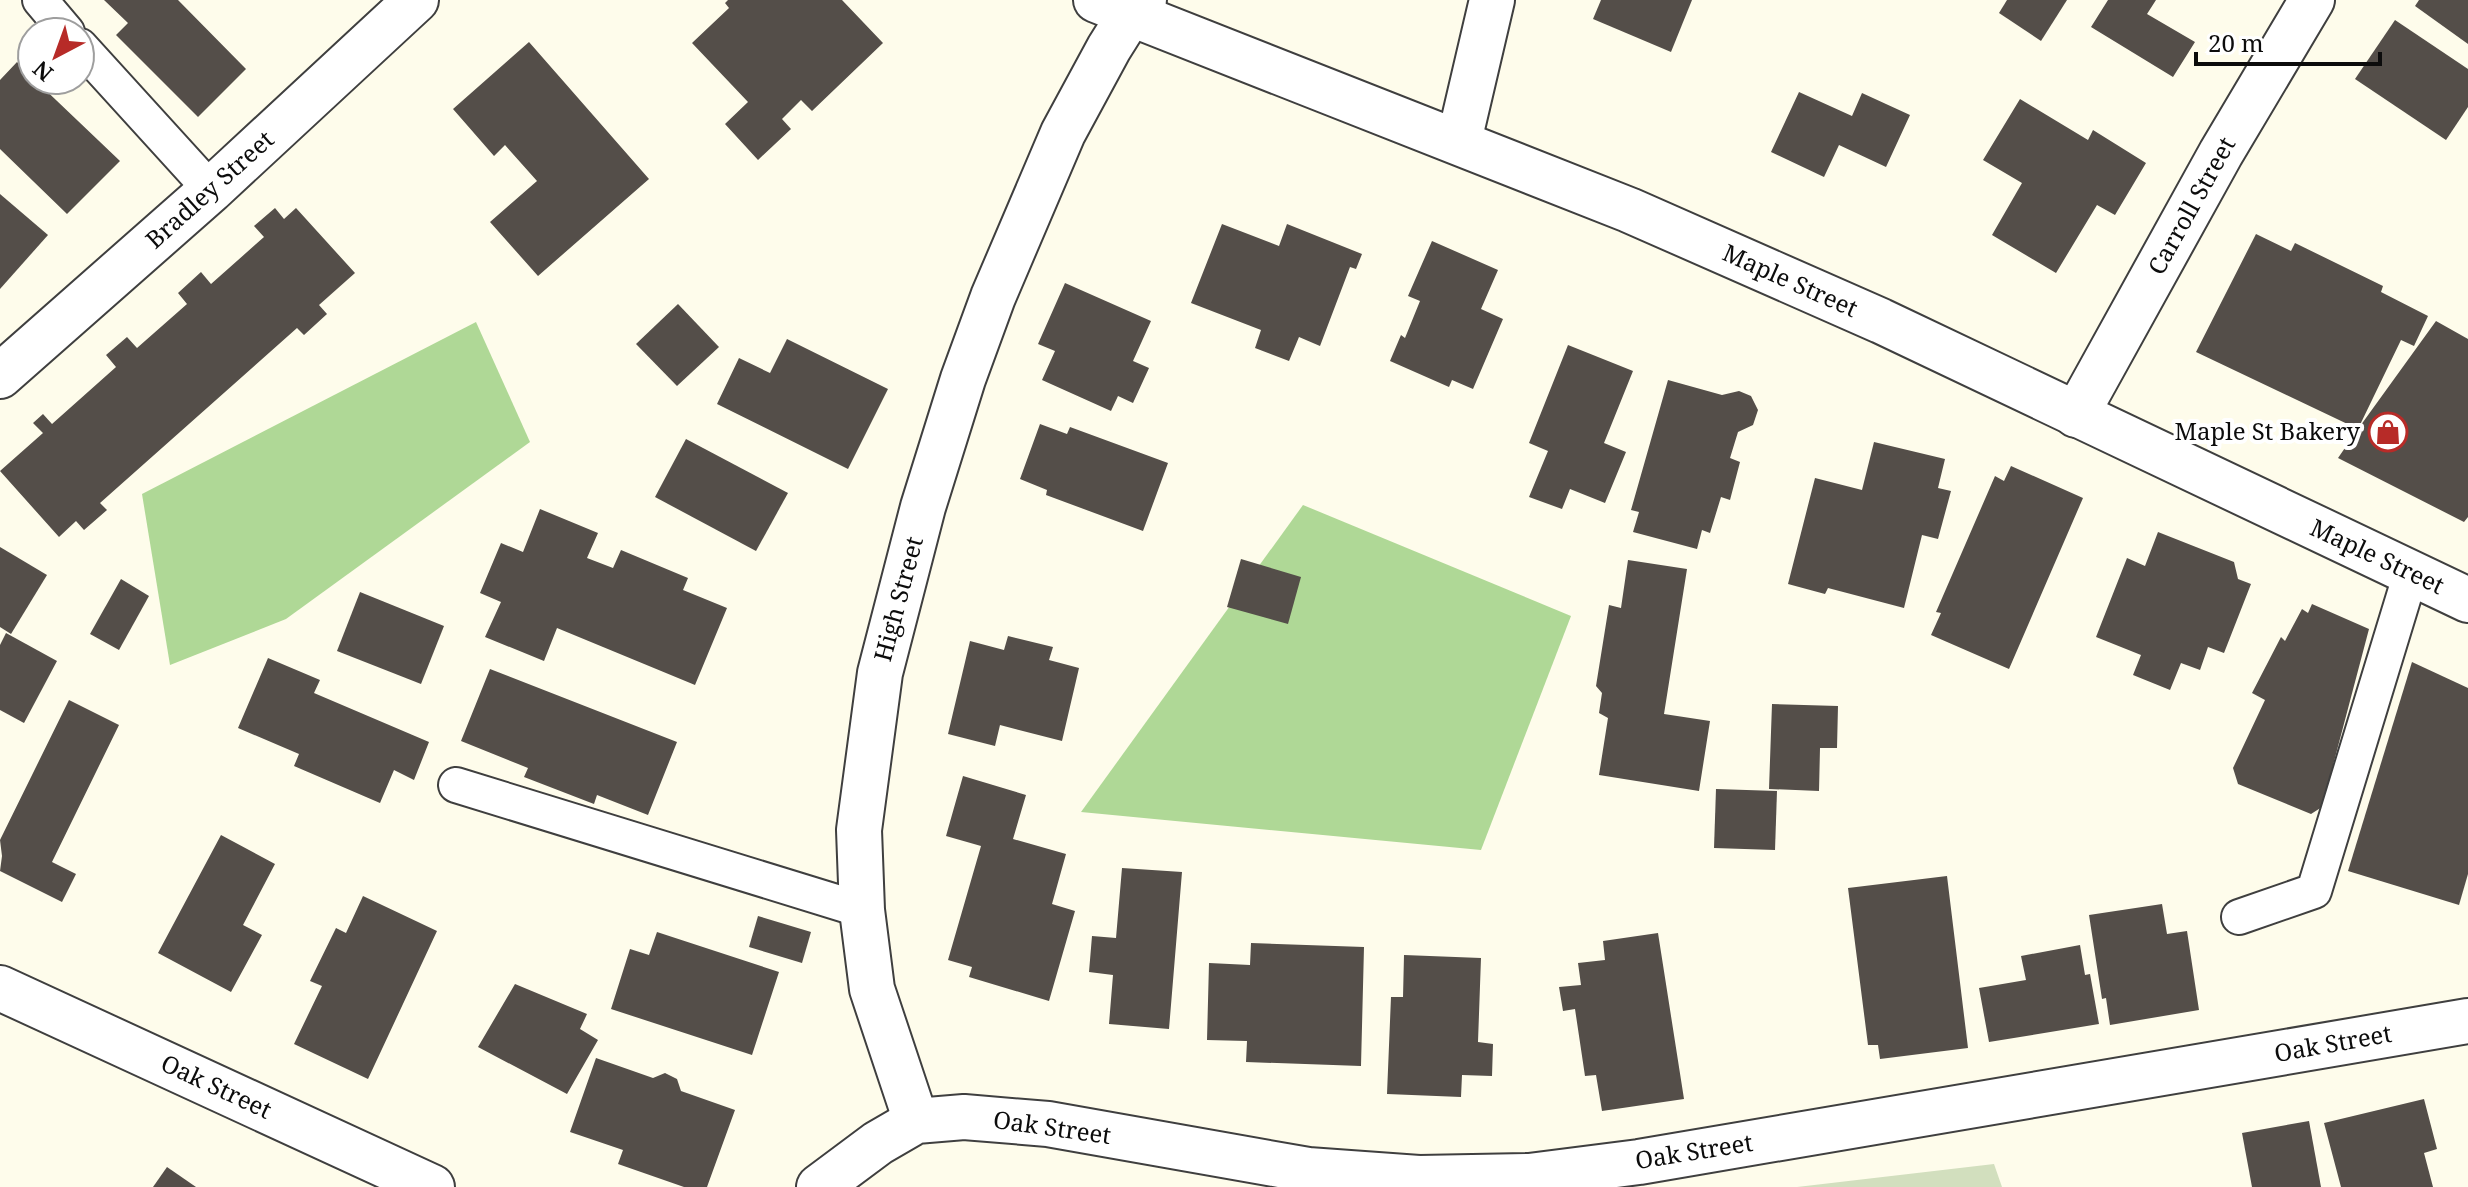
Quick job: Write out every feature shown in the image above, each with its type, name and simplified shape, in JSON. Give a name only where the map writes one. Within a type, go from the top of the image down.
[{"type":"street","name":"Bradley Street","points":[[0,376],[211,190],[416,0]]},
{"type":"street","points":[[1459,141],[1492,0]]},
{"type":"street","name":"Carroll Street","points":[[2076,415],[2221,153],[2312,0]]},
{"type":"street","name":"Maple Street","points":[[1124,4],[1629,210],[1881,321],[2468,600]]},
{"type":"street","name":"High Street","points":[[916,1121],[872,989],[862,910],[859,830],[880,673],[923,507],[963,379],[993,297],[1063,133],[1109,48],[1124,4]]},
{"type":"street","name":"Oak Street","points":[[0,988],[432,1187]]},
{"type":"street","name":"Oak Street","points":[[916,1121],[964,1117],[1048,1124],[1308,1170],[1419,1178],[1529,1176],[1639,1162],[2468,1021]]},
{"type":"street","points":[[819,1187],[878,1143],[916,1121]]},
{"type":"lane","points":[[40,0],[54,16]]},
{"type":"lane","points":[[96,64],[211,190]]},
{"type":"lane","points":[[2239,917],[2314,891],[2411,573]]},
{"type":"lane","points":[[456,785],[862,910]]},
{"type":"green space","points":[[476,322],[530,442],[286,619],[170,665],[142,494]]},
{"type":"green space","points":[[1303,505],[1571,616],[1481,850],[1081,812]]},
{"type":"green space","points":[[1994,1164],[2002,1187],[1797,1187]]},
{"type":"building","points":[[104,0],[178,0],[246,69],[198,117],[116,35],[128,23]]},
{"type":"building","points":[[728,0],[842,0],[883,43],[812,111],[801,100],[782,119],[791,129],[758,160],[725,124],[748,102],[692,43],[729,8],[725,3]]},
{"type":"building","points":[[1601,0],[1692,0],[1671,52],[1593,19]]},
{"type":"building","points":[[2007,0],[2067,0],[2041,41],[1999,13]]},
{"type":"building","points":[[2108,0],[2156,0],[2147,14],[2195,42],[2173,77],[2091,27]]},
{"type":"building","points":[[2419,0],[2468,0],[2468,44],[2415,6]]},
{"type":"building","points":[[2395,20],[2468,69],[2468,107],[2446,140],[2355,79]]},
{"type":"building","points":[[529,42],[649,179],[538,276],[490,222],[537,181],[505,145],[494,156],[453,109]]},
{"type":"building","points":[[16,63],[16,96],[52,96],[120,161],[67,214],[0,149],[0,80]]},
{"type":"building","points":[[1799,92],[1852,116],[1862,93],[1910,115],[1886,167],[1839,145],[1824,177],[1771,152]]},
{"type":"building","points":[[2020,99],[2088,140],[2093,130],[2146,163],[2115,215],[2097,205],[2056,273],[1992,235],[2022,183],[1983,160]]},
{"type":"building","points":[[0,194],[48,235],[0,289]]},
{"type":"building","points":[[275,208],[284,219],[296,208],[355,273],[319,305],[327,314],[304,335],[297,328],[100,503],[107,510],[84,530],[76,521],[59,537],[0,471],[43,433],[33,423],[43,414],[52,424],[116,367],[106,355],[127,337],[137,348],[187,304],[178,293],[201,272],[211,284],[264,237],[254,226]]},
{"type":"building","points":[[1222,224],[1279,246],[1287,224],[1362,254],[1356,269],[1350,267],[1320,346],[1299,337],[1289,361],[1255,348],[1261,330],[1191,303]]},
{"type":"building","points":[[2256,234],[2291,251],[2295,243],[2383,286],[2381,292],[2428,316],[2414,346],[2401,340],[2358,429],[2196,352]]},
{"type":"building","points":[[1432,241],[1498,270],[1481,309],[1503,319],[1473,389],[1452,380],[1449,387],[1390,361],[1401,335],[1405,338],[1420,301],[1408,296]]},
{"type":"building","points":[[1065,283],[1151,321],[1133,361],[1149,368],[1133,403],[1118,396],[1111,411],[1042,380],[1055,351],[1038,344]]},
{"type":"building","points":[[678,304],[719,347],[677,386],[636,344]]},
{"type":"building","points":[[2436,321],[2468,339],[2468,517],[2464,522],[2338,458]]},
{"type":"building","points":[[787,339],[888,389],[848,469],[717,404],[739,358],[770,373]]},
{"type":"building","points":[[1568,345],[1633,371],[1604,443],[1626,452],[1605,503],[1570,489],[1562,509],[1529,497],[1548,451],[1529,443]]},
{"type":"building","points":[[1668,380],[1722,395],[1739,391],[1751,396],[1758,410],[1753,425],[1738,432],[1730,458],[1740,462],[1730,500],[1721,497],[1710,533],[1702,530],[1697,549],[1633,532],[1639,512],[1631,510]]},
{"type":"building","points":[[1040,424],[1067,434],[1070,427],[1168,463],[1143,531],[1046,495],[1047,490],[1020,479]]},
{"type":"building","points":[[686,439],[788,493],[756,551],[655,497]]},
{"type":"building","points":[[1874,442],[1945,459],[1938,488],[1951,491],[1938,539],[1922,535],[1904,608],[1828,588],[1825,594],[1788,584],[1815,478],[1862,490]]},
{"type":"building","points":[[2011,466],[2083,498],[2009,669],[1931,635],[1941,613],[1936,612],[1995,476],[2004,481]]},
{"type":"building","points":[[540,509],[598,533],[587,558],[613,568],[621,550],[688,578],[683,590],[727,608],[695,685],[557,628],[544,661],[485,637],[501,602],[480,593],[501,543],[523,552]]},
{"type":"building","points":[[2158,532],[2234,562],[2238,579],[2251,584],[2224,653],[2208,647],[2200,670],[2181,663],[2170,690],[2133,675],[2141,655],[2096,637],[2127,558],[2145,566]]},
{"type":"building","points":[[0,547],[47,575],[11,634],[0,627]]},
{"type":"building","points":[[1241,559],[1301,577],[1288,624],[1227,607]]},
{"type":"building","points":[[1628,560],[1687,569],[1664,714],[1710,721],[1699,791],[1599,775],[1608,718],[1599,713],[1602,693],[1596,686],[1609,605],[1621,608]]},
{"type":"building","points":[[121,579],[149,596],[119,650],[90,634]]},
{"type":"building","points":[[360,592],[444,626],[421,684],[337,651]]},
{"type":"building","points":[[2312,604],[2369,629],[2322,807],[2311,814],[2238,784],[2233,768],[2265,700],[2252,693],[2281,637],[2285,641],[2302,609],[2308,613]]},
{"type":"building","points":[[6,633],[57,661],[24,723],[0,710],[0,645]]},
{"type":"building","points":[[1008,636],[1053,647],[1049,660],[1079,668],[1062,741],[1000,725],[995,746],[948,734],[970,641],[1004,650]]},
{"type":"building","points":[[268,658],[320,680],[314,693],[429,742],[414,780],[394,770],[380,803],[294,766],[299,754],[238,728]]},
{"type":"building","points":[[2412,662],[2468,688],[2468,874],[2459,905],[2348,871]]},
{"type":"building","points":[[490,669],[677,742],[648,815],[597,795],[594,804],[524,777],[528,768],[461,741]]},
{"type":"building","points":[[69,700],[119,725],[52,862],[76,874],[62,902],[0,871],[0,840]]},
{"type":"building","points":[[1772,704],[1838,706],[1837,748],[1820,748],[1819,791],[1769,789]]},
{"type":"building","points":[[963,776],[1026,795],[1013,839],[1066,854],[1052,904],[1075,911],[1049,1001],[969,977],[972,967],[948,960],[981,846],[946,836]]},
{"type":"building","points":[[1716,789],[1777,791],[1775,850],[1714,848]]},
{"type":"building","points":[[221,835],[275,864],[243,925],[262,935],[231,992],[158,953]]},
{"type":"building","points":[[1122,868],[1182,872],[1169,1029],[1109,1024],[1113,975],[1089,972],[1092,936],[1116,938]]},
{"type":"building","points":[[1947,876],[1968,1048],[1880,1059],[1878,1045],[1868,1045],[1848,888]]},
{"type":"building","points":[[363,896],[437,931],[368,1079],[294,1044],[322,986],[310,981],[336,928],[346,933]]},
{"type":"building","points":[[2162,904],[2167,934],[2187,931],[2199,1010],[2110,1025],[2106,998],[2102,999],[2089,915]]},
{"type":"building","points":[[758,916],[811,932],[802,963],[749,947]]},
{"type":"building","points":[[657,932],[779,972],[752,1055],[611,1009],[630,949],[649,955]]},
{"type":"building","points":[[1658,933],[1684,1099],[1602,1111],[1596,1075],[1585,1076],[1575,1009],[1563,1011],[1559,987],[1581,985],[1578,963],[1605,960],[1603,941]]},
{"type":"building","points":[[1251,943],[1364,947],[1361,1066],[1246,1062],[1247,1041],[1207,1040],[1209,963],[1250,965]]},
{"type":"building","points":[[2080,945],[2085,975],[2090,974],[2099,1024],[1989,1042],[1979,988],[2026,980],[2021,956]]},
{"type":"building","points":[[1404,955],[1481,958],[1478,1042],[1493,1044],[1492,1076],[1462,1075],[1461,1097],[1387,1094],[1391,997],[1403,997]]},
{"type":"building","points":[[515,984],[587,1014],[580,1029],[598,1040],[567,1094],[478,1047]]},
{"type":"building","points":[[596,1058],[653,1078],[665,1073],[677,1079],[681,1091],[735,1110],[707,1187],[684,1187],[618,1164],[623,1150],[570,1132]]},
{"type":"building","points":[[2424,1099],[2437,1149],[2424,1153],[2433,1187],[2341,1187],[2324,1123]]},
{"type":"building","points":[[2309,1121],[2321,1187],[2252,1187],[2242,1133]]},
{"type":"building","points":[[167,1167],[196,1187],[153,1187]]},
{"type":"place","name":"Maple St Bakery","points":[[2388,432]]}]
